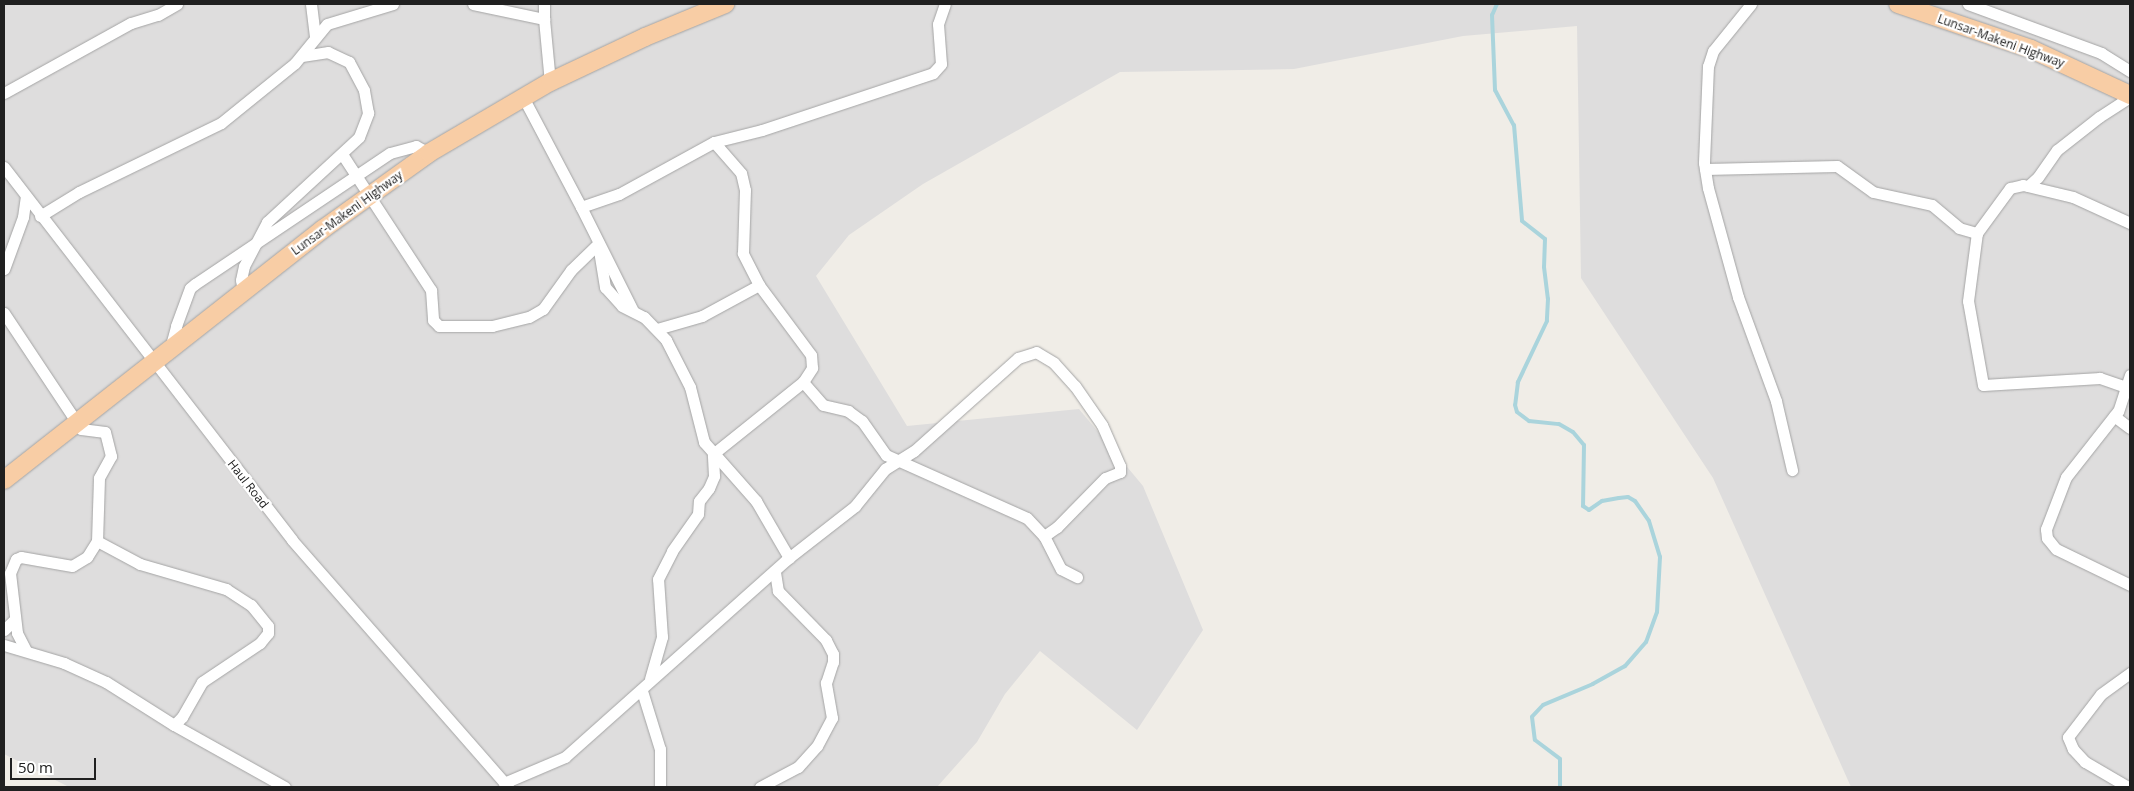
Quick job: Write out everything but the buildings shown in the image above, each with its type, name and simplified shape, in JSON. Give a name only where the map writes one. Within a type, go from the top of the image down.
[{"type":"main road","name":"Lunsar-Makeni Highway","points":[[4,480],[139,376],[243,291],[429,153],[550,82],[645,37],[725,4]]},
{"type":"main road","name":"Lunsar-Makeni Highway","points":[[1898,4],[2031,49],[2130,96]]},
{"type":"street","points":[[4,93],[131,23],[158,15],[177,4]]},
{"type":"street","points":[[311,4],[315,37]]},
{"type":"street","points":[[40,216],[95,184],[199,137],[221,123],[303,56],[315,37],[327,24],[394,4]]},
{"type":"street","points":[[473,4],[544,19]]},
{"type":"street","points":[[544,4],[550,82]]},
{"type":"street","points":[[581,207],[642,183],[714,142],[762,130],[932,73],[941,64],[938,24],[945,4]]},
{"type":"street","points":[[1750,4],[1713,52],[1708,66],[1705,169],[1738,297],[1776,401],[1792,470]]},
{"type":"street","points":[[1968,4],[1983,6],[2101,53],[2130,71]]},
{"type":"street","points":[[1974,29],[1983,6]]},
{"type":"street","points":[[243,291],[241,280],[256,241],[267,222],[359,137],[365,122],[368,104],[364,90],[349,62],[338,54],[328,52],[303,56]]},
{"type":"street","points":[[2028,186],[2038,178],[2057,150],[2130,96]]},
{"type":"street","points":[[523,97],[581,207],[598,244],[605,287],[612,297],[657,329],[679,360],[690,387],[701,435],[713,454],[756,501],[789,558]]},
{"type":"street","points":[[713,454],[803,382],[812,368],[810,355],[759,286],[743,253],[745,190],[740,173],[714,142]]},
{"type":"street","points":[[170,349],[190,288],[256,241],[358,176],[390,153],[406,146],[416,146],[429,153]]},
{"type":"street","points":[[342,154],[358,176],[368,197],[431,290],[433,320],[439,326],[492,326],[529,317],[543,309],[571,270],[598,244]]},
{"type":"street","points":[[1705,169],[1837,166],[1874,192],[1932,205],[1959,228],[1977,233]]},
{"type":"street","name":"Haul Road","points":[[4,167],[153,363],[292,540],[506,785]]},
{"type":"street","points":[[2126,387],[2100,378],[1983,385],[1968,301],[1977,233],[2010,188],[2028,186],[2073,197],[2130,223]]},
{"type":"street","points":[[4,269],[23,217],[26,196]]},
{"type":"street","points":[[657,329],[702,316],[759,286]]},
{"type":"street","points":[[4,313],[77,422],[84,430],[105,432],[110,446],[109,464],[100,478],[97,541],[88,557],[72,566],[28,557],[16,559],[8,581],[14,620],[20,641],[26,651]]},
{"type":"street","points":[[506,785],[565,757],[603,720],[642,691],[650,679],[789,558],[855,506],[885,469],[900,460],[1018,358],[1030,353],[1045,355],[1075,386],[1102,425],[1120,466],[1120,472],[1105,478],[1057,528],[1044,536]]},
{"type":"street","points":[[2129,583],[2056,549],[2046,538],[2046,529],[2050,511],[2066,477],[2114,416],[2130,375]]},
{"type":"street","points":[[803,382],[822,405],[848,411],[862,422],[875,438],[880,451],[927,475],[953,482],[993,505],[1016,512],[1027,518],[1044,536],[1062,569],[1077,577]]},
{"type":"street","points":[[2114,416],[2130,428]]},
{"type":"street","points":[[650,679],[662,637],[658,578],[672,552],[698,514],[698,501],[714,476],[713,454]]},
{"type":"street","points":[[97,541],[140,564],[226,589],[251,605],[268,626],[268,633],[260,643],[202,682],[182,717],[174,725]]},
{"type":"street","points":[[760,787],[798,767],[821,739],[832,718],[826,684],[833,654],[826,640],[778,591],[775,571]]},
{"type":"street","points":[[4,630],[14,620]]},
{"type":"street","points":[[4,644],[64,663],[106,682],[174,725],[285,787]]},
{"type":"street","points":[[2128,787],[2085,762],[2073,749],[2068,737],[2100,694],[2130,673]]},
{"type":"street","points":[[642,691],[660,749],[660,787]]},
{"type":"shaded area","points":[[4,4],[2130,4],[2130,787],[1851,787],[1713,478],[1581,278],[1577,26],[1463,36],[1294,69],[1120,72],[923,184],[849,235],[816,276],[907,426],[1079,409],[1143,486],[1203,630],[1137,730],[1040,651],[1005,694],[977,742],[937,787],[69,787],[4,754]]},
{"type":"waterway","points":[[1497,4],[1492,15],[1495,90],[1514,125],[1522,221],[1545,239],[1544,267],[1548,299],[1547,321],[1518,382],[1515,405],[1517,412],[1529,421],[1559,424],[1573,432],[1584,445],[1583,506],[1589,510],[1602,501],[1628,497],[1635,501],[1649,521],[1660,557],[1657,612],[1646,642],[1625,666],[1593,684],[1543,705],[1532,717],[1535,740],[1560,759],[1560,787]]}]
